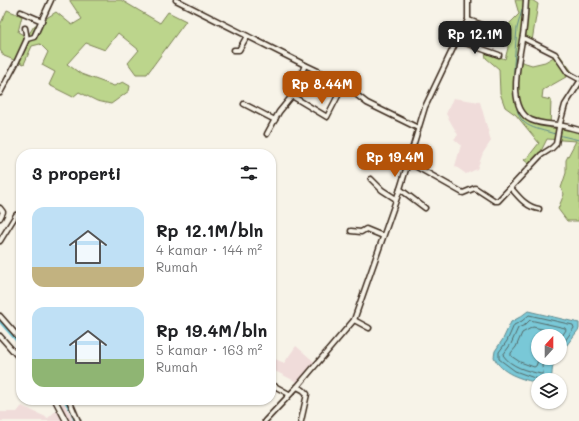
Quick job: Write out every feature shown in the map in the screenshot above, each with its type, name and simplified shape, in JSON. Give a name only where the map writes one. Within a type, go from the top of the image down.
[{"type":"street","points":[[27,40],[34,37],[52,0]]},
{"type":"street","points":[[176,0],[344,84],[358,98],[418,128]]},
{"type":"street","points":[[265,421],[297,387],[354,320],[382,236],[400,188],[418,128],[428,101],[468,20],[468,0]]},
{"type":"street","points":[[526,0],[523,38],[516,73],[516,92],[522,113],[532,120],[579,130]]},
{"type":"street","points":[[22,12],[42,21]]},
{"type":"street","points":[[468,20],[497,30]]},
{"type":"street","points":[[0,93],[27,40],[25,28]]},
{"type":"street","points":[[234,50],[239,50],[247,36]]},
{"type":"street","points":[[523,38],[555,54],[568,73],[579,79]]},
{"type":"street","points":[[457,40],[499,55]]},
{"type":"street","points":[[267,134],[279,112],[292,96],[305,65]]},
{"type":"street","points":[[408,162],[460,192],[464,193],[473,188],[477,189],[497,202],[541,156],[556,144],[565,105],[579,83]]},
{"type":"street","points":[[292,96],[327,117],[344,84]]},
{"type":"street","points":[[244,104],[274,120]]},
{"type":"street","points":[[371,179],[382,190],[396,199]]},
{"type":"street","points":[[400,188],[425,208]]},
{"type":"street","points":[[511,188],[525,204],[539,209]]},
{"type":"street","points":[[0,208],[3,212],[0,218]]},
{"type":"street","points":[[0,241],[16,215]]},
{"type":"street","points":[[351,231],[361,232],[364,229],[382,236]]},
{"type":"street","points":[[0,316],[16,334]]},
{"type":"street","points":[[354,320],[369,328]]},
{"type":"street","points":[[0,336],[16,354]]},
{"type":"street","points":[[276,387],[289,394]]},
{"type":"street","points":[[297,387],[304,390],[307,394],[301,421]]},
{"type":"street","points":[[58,405],[66,421]]},
{"type":"street","points":[[71,405],[78,421]]},
{"type":"shaded area","points":[[453,98],[480,102],[491,141],[483,153],[477,169],[466,174],[455,166],[461,145],[454,139],[458,135],[446,114]]},
{"type":"shaded area","points":[[296,346],[318,365],[301,384],[276,372],[276,359],[284,363]]},
{"type":"shaded area","points":[[62,405],[65,405],[74,421],[0,421],[0,412],[17,412],[22,406],[48,418]]},
{"type":"green space","points":[[70,0],[121,0],[160,23],[168,12],[186,21],[147,74],[136,74],[128,63],[139,50],[118,33],[105,50],[86,43],[67,64],[81,74],[114,86],[123,82],[130,86],[129,91],[111,104],[97,101],[79,92],[73,97],[49,85],[55,72],[42,65],[48,52],[40,44],[32,46],[24,64],[4,56],[0,50],[0,25],[7,10],[22,16],[18,32],[27,37],[34,26],[56,12],[72,25],[82,19]]},
{"type":"green space","points":[[515,0],[532,0],[538,4],[532,41],[519,45],[516,60],[532,65],[545,62],[559,54],[573,73],[543,90],[542,98],[551,100],[550,128],[579,131],[579,221],[567,221],[558,209],[564,194],[561,188],[566,173],[566,160],[576,141],[547,139],[533,167],[524,160],[539,143],[516,115],[505,107],[500,93],[499,69],[486,58],[485,52],[505,59],[508,48],[504,29],[519,14]]},
{"type":"water","points":[[528,311],[579,323],[579,329],[567,345],[567,329],[531,329],[531,365],[553,365],[552,373],[531,373],[531,381],[507,372],[497,363],[494,357],[495,351],[503,339],[511,322]]},
{"type":"waterway","points":[[514,79],[517,28],[524,3]]},
{"type":"waterway","points":[[516,100],[519,116],[523,121],[533,128],[555,134]]},
{"type":"waterway","points":[[558,135],[579,140]]},
{"type":"waterway","points":[[0,321],[16,339]]},
{"type":"waterway","points":[[68,405],[75,421]]}]
